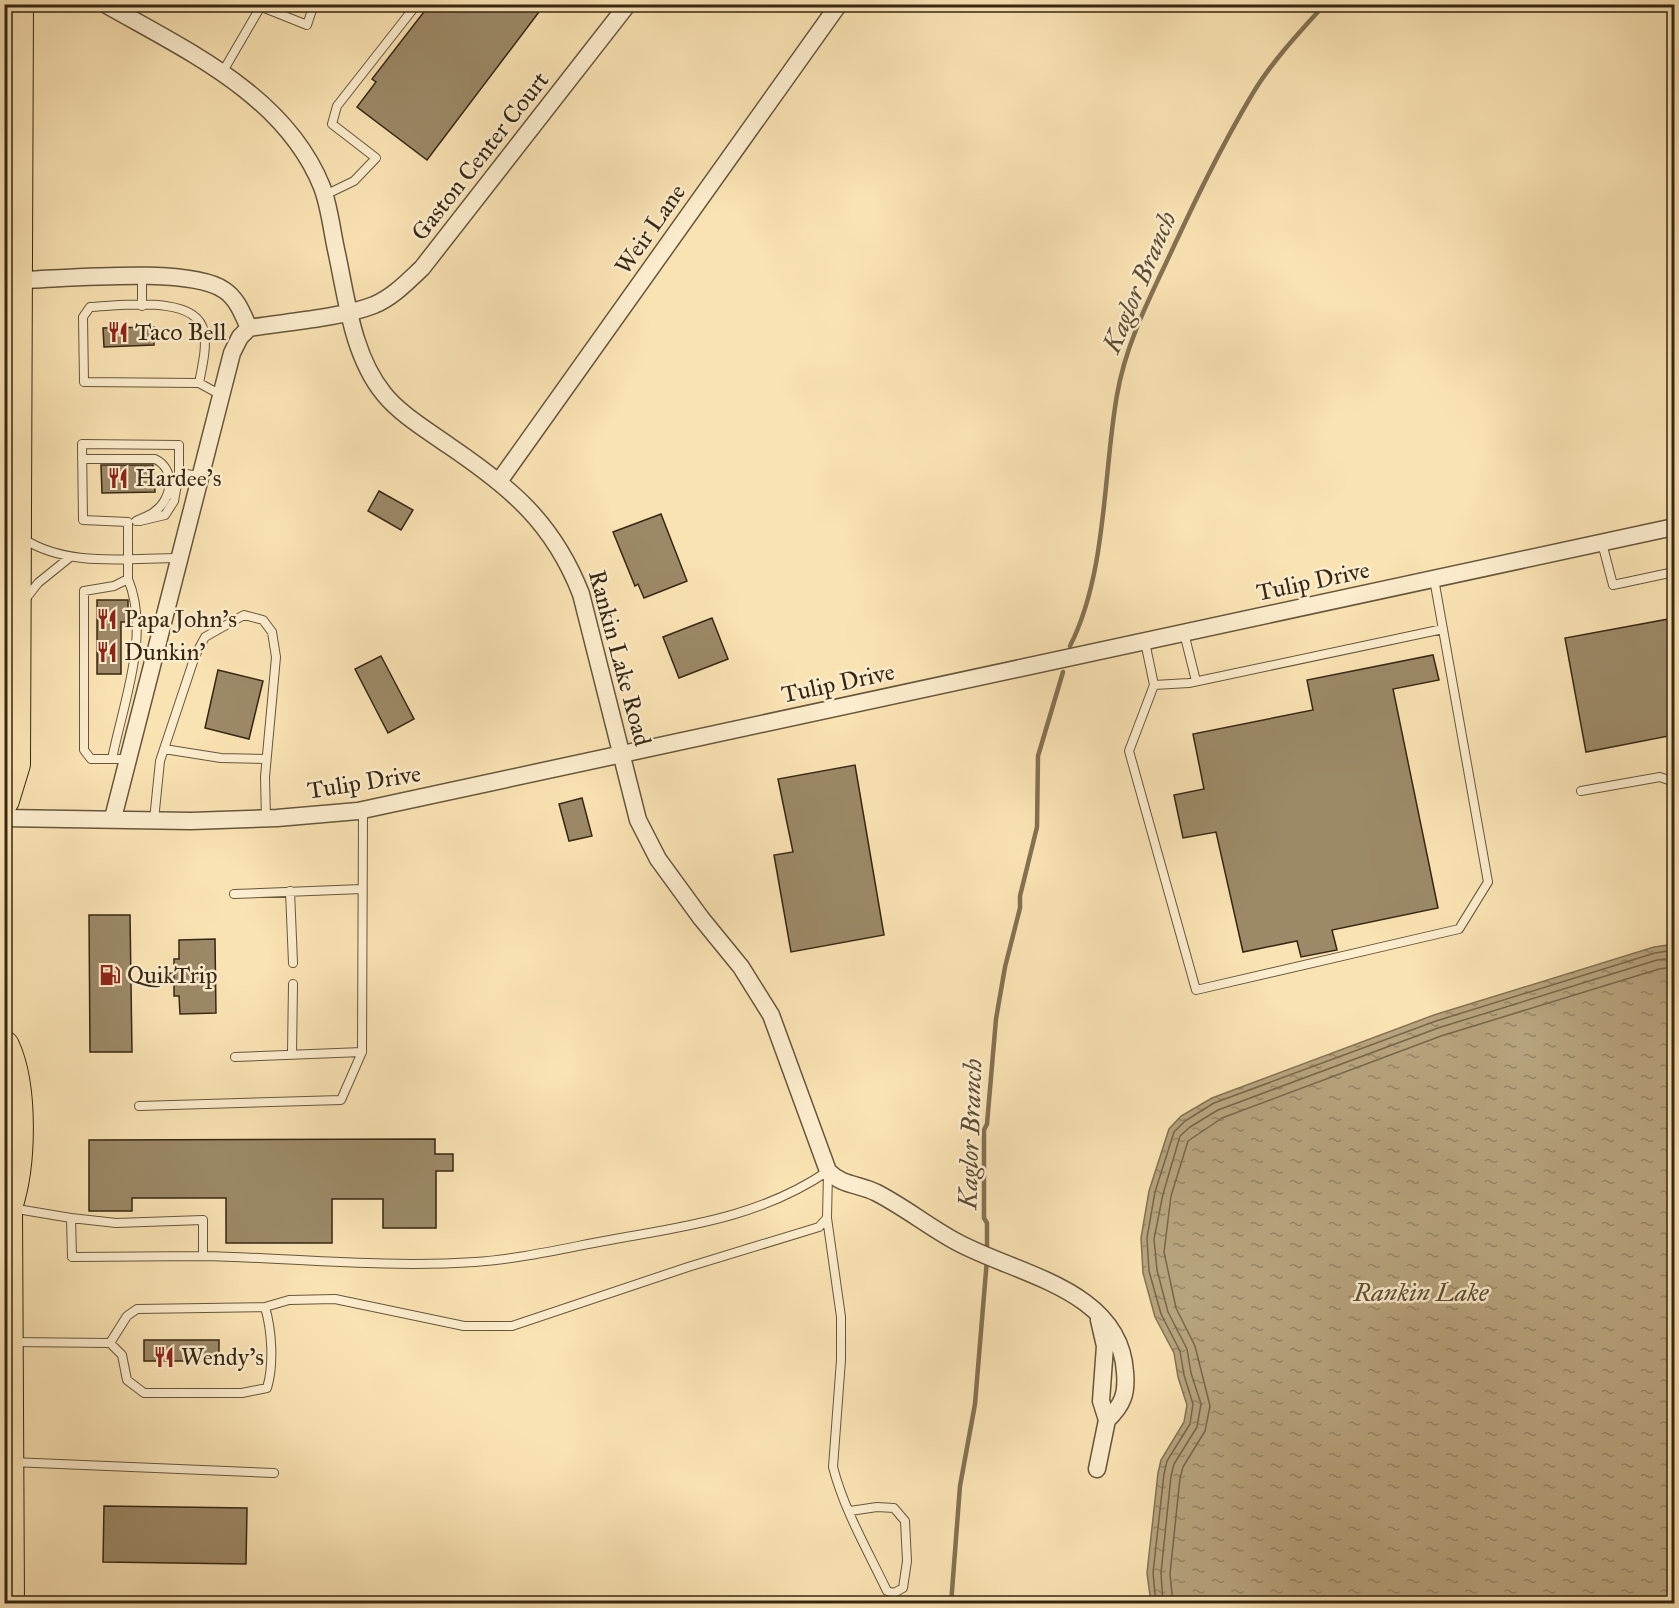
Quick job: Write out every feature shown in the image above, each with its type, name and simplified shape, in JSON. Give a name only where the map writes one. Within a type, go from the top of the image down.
[{"type":"highway","points":[[4,800],[15,764],[18,4]]},
{"type":"highway","points":[[4,492],[17,535]]},
{"type":"highway","points":[[4,1046],[11,1060],[18,1103],[14,1189],[6,1217],[9,1342],[7,1448],[9,1604]]},
{"type":"street","name":"Rankin Lake Road","points":[[105,4],[222,73],[258,100],[293,136],[306,154],[325,195],[349,311],[365,365],[385,396],[422,426],[500,480],[552,538],[569,563],[581,594],[622,754],[628,790],[638,820],[658,859],[701,918],[741,967],[771,1015],[828,1171]]},
{"type":"street","name":"Gaston Center Court","points":[[249,328],[349,311],[373,305],[396,293],[422,268],[628,4]]},
{"type":"street","name":"Weir Lane","points":[[500,480],[838,4]]},
{"type":"street","points":[[18,280],[193,278],[212,283],[226,291],[237,304],[249,328],[240,337],[232,353],[180,558],[120,759],[113,818]]},
{"type":"street","name":"Tulip Drive","points":[[4,818],[266,819],[363,810],[1674,527]]},
{"type":"street","points":[[828,1171],[844,1183],[878,1194],[955,1241],[1076,1295],[1100,1318],[1115,1336],[1125,1366],[1124,1398],[1107,1420],[1097,1469]]},
{"type":"street","points":[[1100,1318],[1105,1346],[1101,1401],[1107,1420]]},
{"type":"lane","points":[[222,73],[259,5],[307,25],[315,4]]},
{"type":"lane","points":[[325,195],[354,181],[376,158],[332,124],[337,106],[417,4]]},
{"type":"lane","points":[[142,277],[142,306]]},
{"type":"lane","points":[[199,383],[204,331],[196,315],[180,307],[142,306],[90,307],[83,317],[84,382],[199,383],[221,395]]},
{"type":"lane","points":[[82,444],[179,445],[179,473],[174,501],[165,515],[148,521],[83,520],[82,459],[82,444]]},
{"type":"lane","points":[[82,459],[155,459],[164,464],[170,475],[165,500],[156,511],[132,521]]},
{"type":"lane","points":[[179,473],[200,476]]},
{"type":"lane","points":[[128,579],[114,586],[84,591],[84,750],[91,759],[120,759],[136,647],[135,598],[128,579],[127,558],[132,521]]},
{"type":"lane","points":[[17,535],[43,550],[69,558],[180,558]]},
{"type":"lane","points":[[1602,543],[1612,585],[1674,572]]},
{"type":"lane","points":[[16,611],[38,583],[69,558]]},
{"type":"lane","points":[[1145,642],[1154,685],[1129,751],[1196,990],[1459,928],[1488,882],[1434,579]]},
{"type":"lane","points":[[154,820],[164,749],[191,666],[205,637],[244,615],[263,620],[272,632],[276,657],[266,759],[266,819]]},
{"type":"lane","points":[[1154,685],[1196,681],[1443,629]]},
{"type":"lane","points":[[1184,633],[1196,681]]},
{"type":"lane","points":[[164,749],[221,758],[266,759]]},
{"type":"lane","points":[[1581,791],[1660,777],[1674,782]]},
{"type":"lane","points":[[139,1106],[341,1100],[362,1052],[363,810]]},
{"type":"lane","points":[[234,894],[362,889]]},
{"type":"lane","points":[[290,891],[293,963]]},
{"type":"lane","points":[[292,1054],[293,984]]},
{"type":"lane","points":[[235,1057],[362,1052]]},
{"type":"lane","points":[[828,1171],[827,1218],[841,1317],[841,1360],[833,1467],[837,1484],[887,1591],[894,1593],[903,1588],[907,1561],[905,1521],[894,1508],[877,1507],[850,1511]]},
{"type":"lane","points":[[71,1218],[72,1257],[286,1257],[383,1265],[477,1262],[714,1221],[799,1191],[828,1171]]},
{"type":"lane","points":[[6,1217],[71,1218],[116,1223],[203,1220],[203,1256]]},
{"type":"lane","points":[[110,1343],[127,1316],[137,1309],[265,1307],[290,1300],[334,1299],[464,1326],[512,1326],[688,1267],[819,1227],[827,1218]]},
{"type":"lane","points":[[9,1342],[110,1343],[122,1355],[127,1380],[144,1393],[242,1393],[267,1388],[270,1375],[268,1319],[265,1307]]},
{"type":"lane","points":[[7,1448],[274,1473]]},
{"type":"water","name":"Rankin Lake","points":[[1674,944],[1674,1603],[1151,1603],[1147,1573],[1158,1473],[1161,1460],[1184,1422],[1187,1405],[1178,1377],[1174,1353],[1155,1317],[1143,1273],[1141,1238],[1149,1191],[1169,1129],[1181,1116],[1212,1098],[1434,1015],[1654,947]]},
{"type":"building","points":[[430,4],[545,4],[427,160],[357,107],[376,82],[372,79]]},
{"type":"building","points":[[154,327],[154,345],[104,347],[103,328]]},
{"type":"building","points":[[101,465],[153,465],[155,492],[102,493]]},
{"type":"building","points":[[379,491],[413,510],[401,530],[368,511]]},
{"type":"building","points":[[661,514],[687,581],[644,598],[638,584],[635,586],[613,532]]},
{"type":"building","points":[[97,600],[128,600],[128,622],[121,622],[121,674],[97,674]]},
{"type":"building","points":[[712,618],[728,659],[679,678],[663,637]]},
{"type":"building","points":[[1674,618],[1674,735],[1586,752],[1565,638]]},
{"type":"building","points":[[1433,655],[1439,680],[1393,689],[1438,908],[1332,930],[1337,950],[1301,957],[1297,941],[1243,952],[1216,832],[1183,838],[1174,795],[1204,789],[1193,734],[1313,710],[1307,680]]},
{"type":"building","points":[[381,656],[414,719],[388,733],[355,669]]},
{"type":"building","points":[[218,670],[263,681],[249,739],[205,728]]},
{"type":"building","points":[[855,765],[884,935],[791,952],[774,855],[793,852],[778,779]]},
{"type":"building","points":[[582,798],[592,836],[569,841],[559,804]]},
{"type":"building","name":"QuikTrip","points":[[89,915],[130,915],[132,1052],[90,1052]]},
{"type":"building","points":[[215,939],[216,1013],[180,1014],[179,996],[174,996],[174,959],[179,959],[179,940]]},
{"type":"building","points":[[435,1139],[435,1154],[453,1154],[453,1171],[436,1171],[436,1228],[383,1228],[383,1199],[332,1199],[332,1243],[226,1243],[226,1198],[132,1198],[132,1211],[89,1211],[89,1140]]},
{"type":"building","points":[[144,1340],[219,1340],[219,1361],[144,1361]]},
{"type":"building","points":[[104,1506],[247,1508],[246,1564],[103,1562]]},
{"type":"waterway","name":"Kaglor Branch","points":[[1070,646],[1091,587],[1102,523],[1117,395],[1125,360],[1137,327],[1197,198],[1253,93],[1269,69],[1325,4]]},
{"type":"waterway","name":"Kaglor Branch","points":[[987,1250],[987,1223],[984,1218],[984,1130],[987,1124],[996,1019],[1005,967],[1020,908],[1020,896],[1037,827],[1038,756],[1063,672]]},
{"type":"waterway","name":"Kaglor Branch","points":[[951,1604],[960,1486],[975,1404],[987,1259]]},
{"type":"place","name":"Taco Bell","points":[[118,332]]},
{"type":"place","name":"Hardee's","points":[[118,478]]},
{"type":"place","name":"Papa John's","points":[[107,619]]},
{"type":"place","name":"Dunkin'","points":[[107,652]]},
{"type":"place","name":"QuikTrip","points":[[110,975]]},
{"type":"place","name":"Wendy's","points":[[164,1357]]}]
